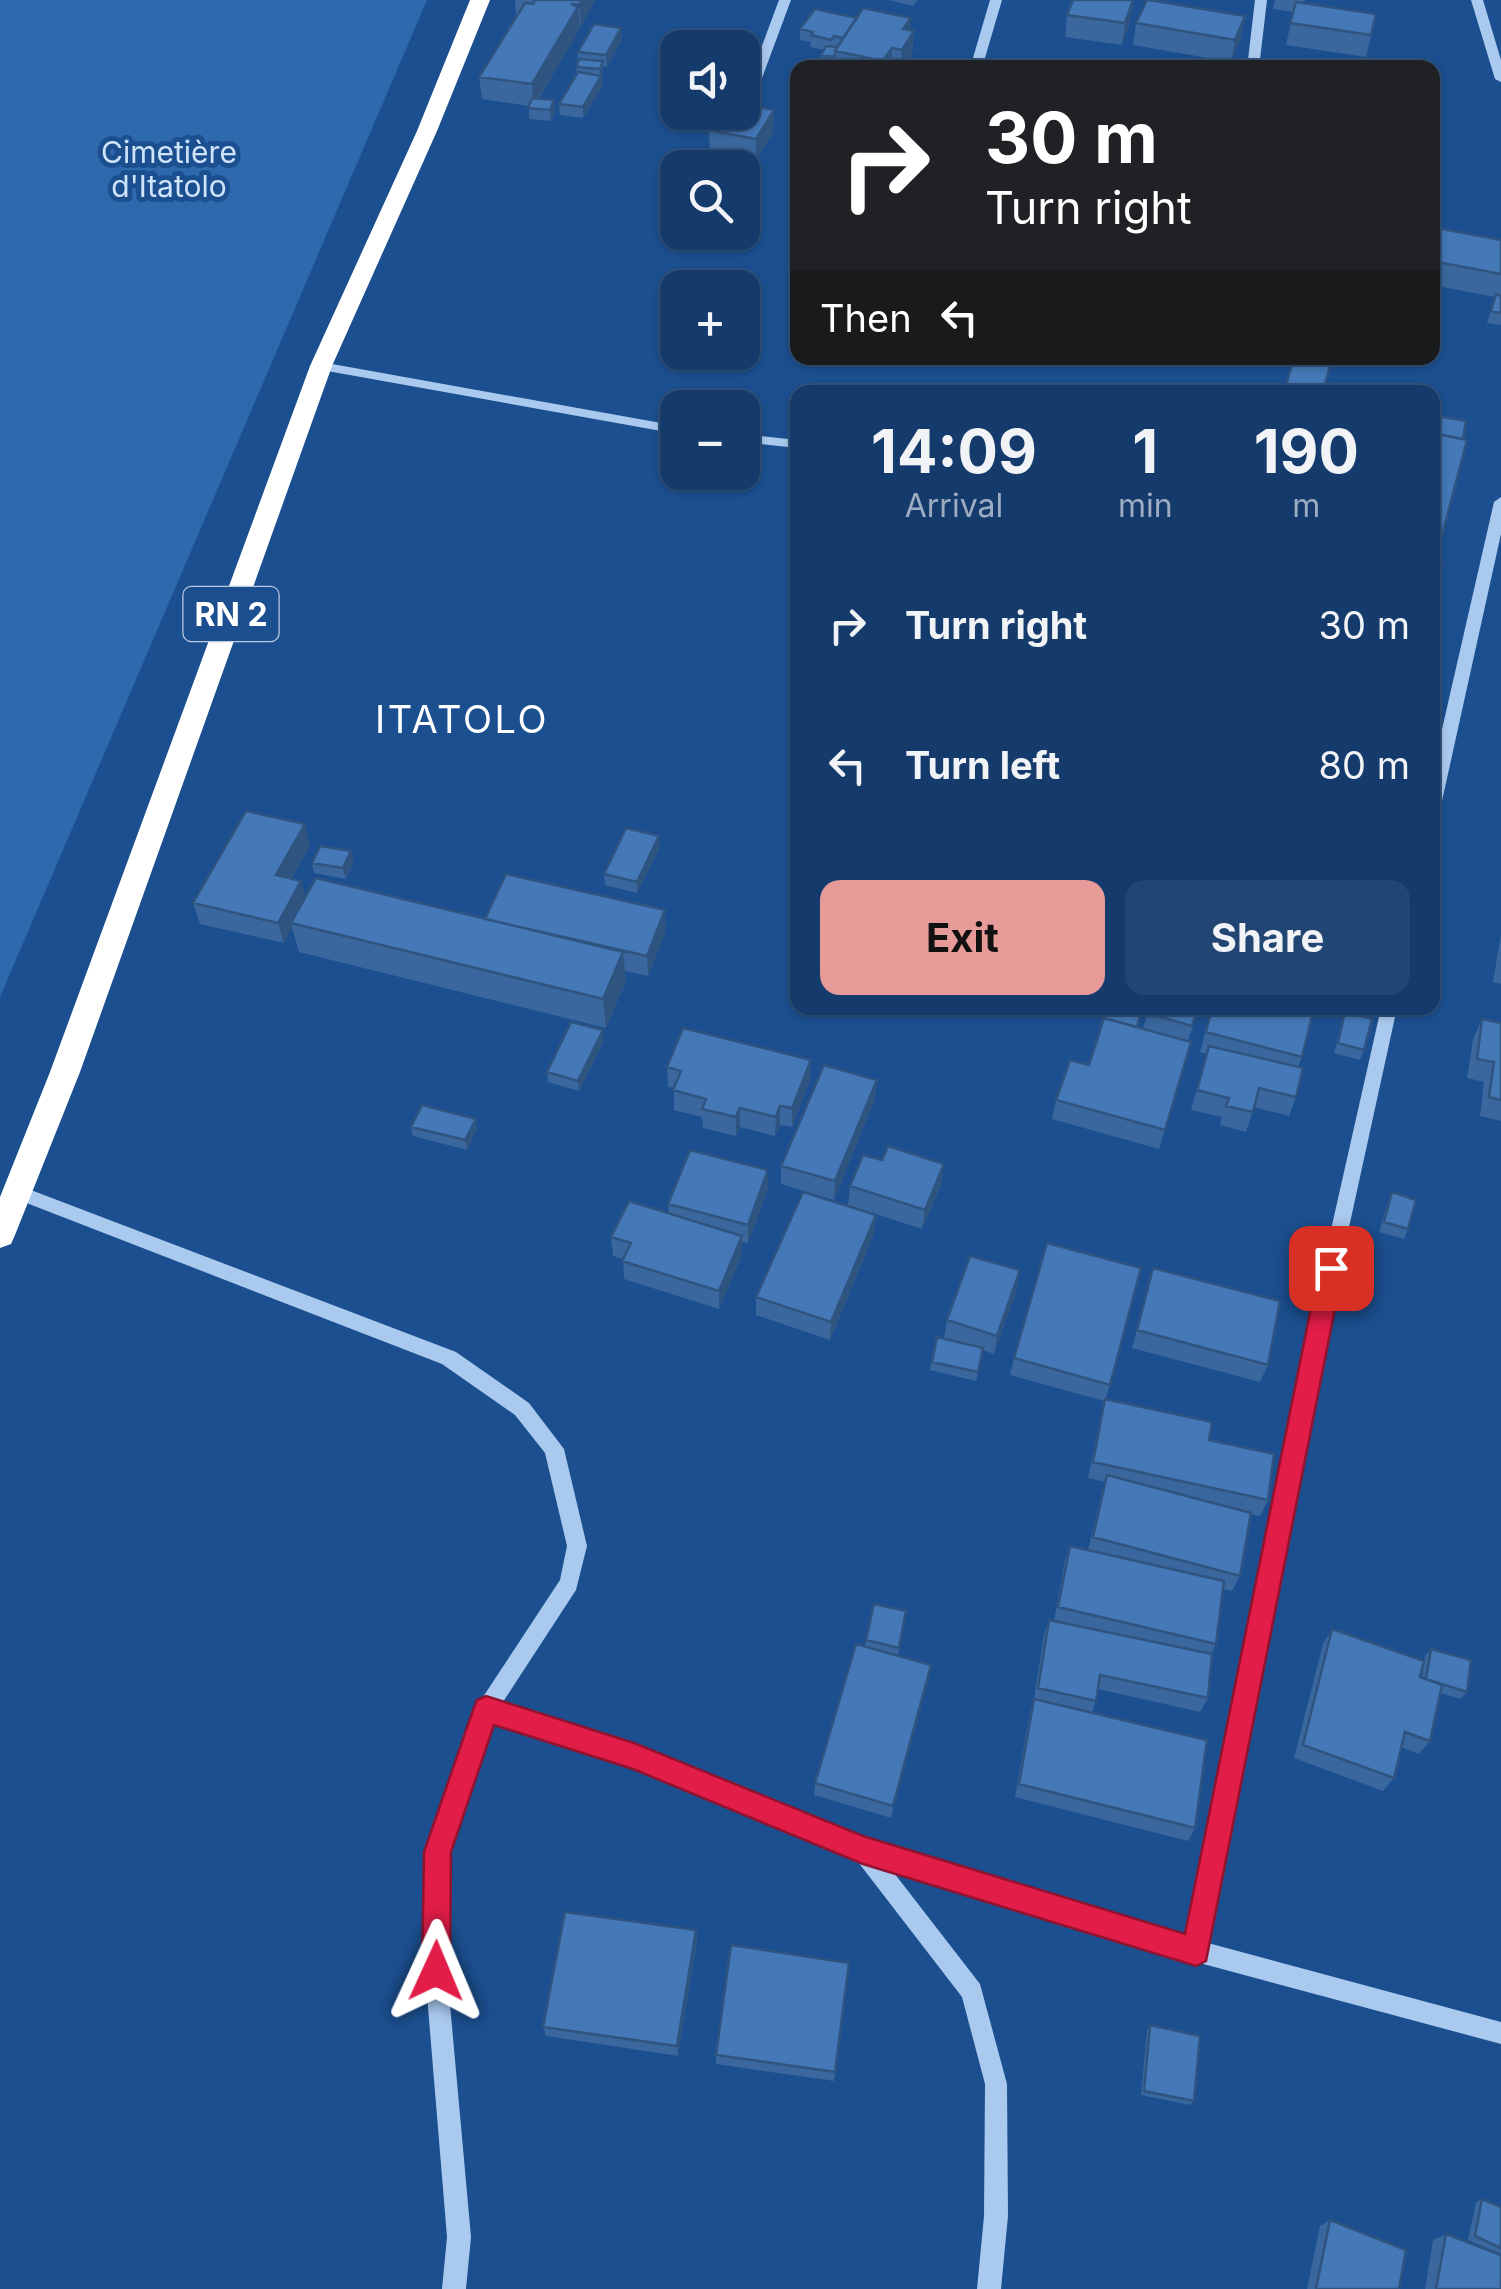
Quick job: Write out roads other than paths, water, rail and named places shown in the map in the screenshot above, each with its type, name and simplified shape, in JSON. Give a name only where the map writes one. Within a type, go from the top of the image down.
[{"type":"highway","name":"RN 2","points":[[0,1235],[64,1072],[321,366],[427,131],[480,0]]},
{"type":"street","points":[[760,67],[785,0]]},
{"type":"street","points":[[978,60],[996,0]]},
{"type":"street","points":[[1254,60],[1261,0]]},
{"type":"street","points":[[1476,0],[1501,78]]},
{"type":"street","points":[[321,366],[660,427]]},
{"type":"street","points":[[760,440],[790,443]]},
{"type":"street","points":[[1440,774],[1501,502]]},
{"type":"street","points":[[1196,1951],[1322,1305],[1387,1015]]},
{"type":"street","points":[[17,1192],[450,1358],[522,1409],[554,1449],[577,1546],[569,1583],[486,1710],[438,1852],[436,1971],[459,2237],[454,2289]]},
{"type":"street","points":[[486,1710],[634,1756],[863,1850],[1196,1951],[1501,2034]]},
{"type":"street","points":[[863,1850],[972,1992],[996,2084],[996,2216],[989,2289]]},
{"type":"district","name":"ITATOLO","points":[[462,719]]},
{"type":"park label","name":"Cimetière d'Itatolo","points":[[169,169]]}]
